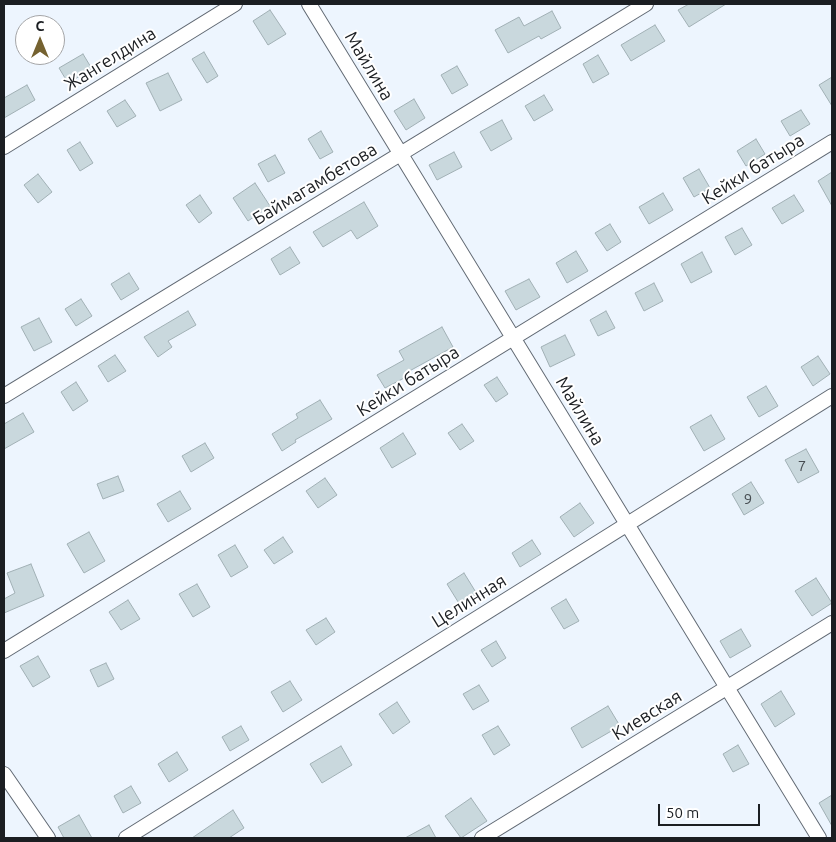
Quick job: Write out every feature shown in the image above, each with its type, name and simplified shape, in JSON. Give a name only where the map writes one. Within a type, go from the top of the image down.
[{"type":"street","name":"Жангелдина","points":[[4,147],[236,4]]},
{"type":"street","name":"Майлина","points":[[309,4],[819,838]]},
{"type":"street","name":"Баймагамбетова","points":[[4,396],[646,4]]},
{"type":"street","name":"Кейки батыра","points":[[4,651],[832,142]]},
{"type":"street","name":"Целинная","points":[[126,838],[832,396]]},
{"type":"street","name":"Киевская","points":[[482,838],[832,623]]},
{"type":"street","points":[[4,774],[48,838]]},
{"type":"building","points":[[689,4],[726,4],[689,27],[678,10]]},
{"type":"building","points":[[270,10],[286,34],[268,45],[253,21]]},
{"type":"building","points":[[552,11],[561,28],[541,39],[539,36],[508,53],[495,30],[519,17],[524,26]]},
{"type":"building","points":[[655,25],[665,41],[631,61],[621,45]]},
{"type":"building","points":[[204,52],[218,76],[207,83],[192,59]]},
{"type":"building","points":[[83,54],[92,69],[68,83],[59,68]]},
{"type":"building","points":[[598,55],[609,74],[593,83],[583,64]]},
{"type":"building","points":[[457,66],[468,85],[452,94],[441,75]]},
{"type":"building","points":[[168,73],[182,100],[160,111],[146,83]]},
{"type":"building","points":[[832,77],[832,106],[819,85]]},
{"type":"building","points":[[27,85],[35,100],[4,118],[4,98]]},
{"type":"building","points":[[544,95],[553,110],[534,121],[525,106]]},
{"type":"building","points":[[414,99],[425,118],[406,130],[394,111]]},
{"type":"building","points":[[125,100],[136,116],[117,127],[107,111]]},
{"type":"building","points":[[801,110],[810,124],[790,136],[781,121]]},
{"type":"building","points":[[502,120],[512,139],[491,151],[480,132]]},
{"type":"building","points":[[321,131],[333,152],[320,159],[308,139]]},
{"type":"building","points":[[756,139],[765,154],[746,166],[737,151]]},
{"type":"building","points":[[80,142],[93,163],[80,171],[67,150]]},
{"type":"building","points":[[454,152],[462,167],[437,180],[429,165]]},
{"type":"building","points":[[275,155],[285,173],[268,182],[258,164]]},
{"type":"building","points":[[699,169],[710,188],[694,197],[683,178]]},
{"type":"building","points":[[832,172],[832,206],[818,181]]},
{"type":"building","points":[[38,174],[52,192],[38,203],[24,185]]},
{"type":"building","points":[[255,183],[270,206],[248,221],[233,198]]},
{"type":"building","points":[[663,193],[673,210],[649,224],[639,207]]},
{"type":"building","points":[[200,195],[212,213],[199,223],[186,205]]},
{"type":"building","points":[[794,195],[804,211],[782,224],[772,208]]},
{"type":"building","points":[[364,202],[378,226],[357,239],[351,230],[323,247],[313,232]]},
{"type":"building","points":[[610,224],[621,242],[607,251],[595,233]]},
{"type":"building","points":[[742,228],[752,245],[735,255],[725,237]]},
{"type":"building","points":[[290,247],[300,263],[280,275],[271,259]]},
{"type":"building","points":[[576,251],[588,271],[567,283],[556,263]]},
{"type":"building","points":[[702,252],[712,272],[691,283],[681,264]]},
{"type":"building","points":[[129,273],[139,289],[121,300],[111,284]]},
{"type":"building","points":[[529,279],[540,297],[516,310],[505,291]]},
{"type":"building","points":[[654,283],[663,301],[644,311],[635,293]]},
{"type":"building","points":[[81,299],[92,316],[76,326],[65,309]]},
{"type":"building","points":[[188,311],[196,325],[168,341],[172,347],[158,357],[144,337]]},
{"type":"building","points":[[606,311],[615,328],[598,336],[590,320]]},
{"type":"building","points":[[39,318],[52,342],[34,351],[21,327]]},
{"type":"building","points":[[442,327],[453,347],[404,374],[406,377],[385,388],[377,375],[404,360],[399,351]]},
{"type":"building","points":[[565,335],[575,355],[550,367],[541,347]]},
{"type":"building","points":[[115,355],[126,371],[108,382],[98,366]]},
{"type":"building","points":[[818,356],[830,374],[813,386],[801,367]]},
{"type":"building","points":[[497,377],[508,394],[496,402],[484,385]]},
{"type":"building","points":[[76,382],[88,401],[73,411],[61,392]]},
{"type":"building","points":[[766,386],[778,406],[759,417],[747,397]]},
{"type":"building","points":[[320,400],[332,419],[295,440],[296,442],[282,451],[272,434],[298,418],[296,414]]},
{"type":"building","points":[[23,413],[34,432],[4,449],[4,424]]},
{"type":"building","points":[[711,415],[725,439],[704,451],[690,427]]},
{"type":"building","points":[[462,424],[474,441],[460,450],[448,433]]},
{"type":"building","points":[[403,433],[416,454],[392,468],[380,448]]},
{"type":"building","points":[[205,443],[214,458],[191,472],[182,456]]},
{"type":"building","points":[[806,449],[819,472],[798,483],[785,460]]},
{"type":"building","points":[[118,476],[124,491],[103,499],[97,484]]},
{"type":"building","points":[[325,478],[337,495],[318,508],[306,491]]},
{"type":"building","points":[[751,482],[764,503],[744,515],[732,494]]},
{"type":"building","points":[[180,491],[191,509],[168,522],[157,504]]},
{"type":"building","points":[[580,503],[594,523],[574,537],[560,517]]},
{"type":"building","points":[[89,532],[105,561],[84,573],[67,544]]},
{"type":"building","points":[[283,537],[293,552],[274,564],[264,550]]},
{"type":"building","points":[[532,540],[541,554],[520,567],[512,553]]},
{"type":"building","points":[[235,545],[248,567],[231,577],[218,555]]},
{"type":"building","points":[[31,564],[44,596],[4,613],[4,599],[15,593],[7,573]]},
{"type":"building","points":[[464,573],[477,594],[460,605],[447,584]]},
{"type":"building","points":[[816,578],[832,603],[812,616],[795,591]]},
{"type":"building","points":[[197,584],[210,607],[193,617],[179,594]]},
{"type":"building","points":[[566,599],[579,621],[564,629],[551,608]]},
{"type":"building","points":[[128,600],[140,619],[121,630],[109,612]]},
{"type":"building","points":[[326,618],[335,632],[316,645],[306,630]]},
{"type":"building","points":[[741,629],[751,646],[730,658],[720,641]]},
{"type":"building","points":[[496,641],[506,658],[492,667],[481,650]]},
{"type":"building","points":[[38,656],[50,677],[33,687],[20,666]]},
{"type":"building","points":[[106,663],[114,679],[98,687],[90,670]]},
{"type":"building","points":[[290,681],[302,700],[283,712],[271,692]]},
{"type":"building","points":[[479,685],[489,701],[473,710],[463,694]]},
{"type":"building","points":[[781,691],[795,714],[775,727],[761,704]]},
{"type":"building","points":[[397,702],[410,722],[393,734],[379,714]]},
{"type":"building","points":[[608,706],[620,726],[582,748],[571,728]]},
{"type":"building","points":[[241,726],[249,740],[230,751],[222,737]]},
{"type":"building","points":[[498,726],[510,745],[494,755],[482,735]]},
{"type":"building","points":[[738,745],[749,764],[733,772],[723,754]]},
{"type":"building","points":[[341,746],[352,765],[322,783],[310,764]]},
{"type":"building","points":[[177,752],[188,770],[169,782],[158,764]]},
{"type":"building","points":[[131,786],[141,803],[123,813],[114,796]]},
{"type":"building","points":[[832,795],[832,826],[819,803]]},
{"type":"building","points":[[471,798],[487,821],[461,838],[445,816]]},
{"type":"building","points":[[233,810],[244,828],[229,838],[192,838]]},
{"type":"building","points":[[79,815],[92,838],[64,838],[58,827]]},
{"type":"building","points":[[429,825],[436,838],[405,838]]}]
